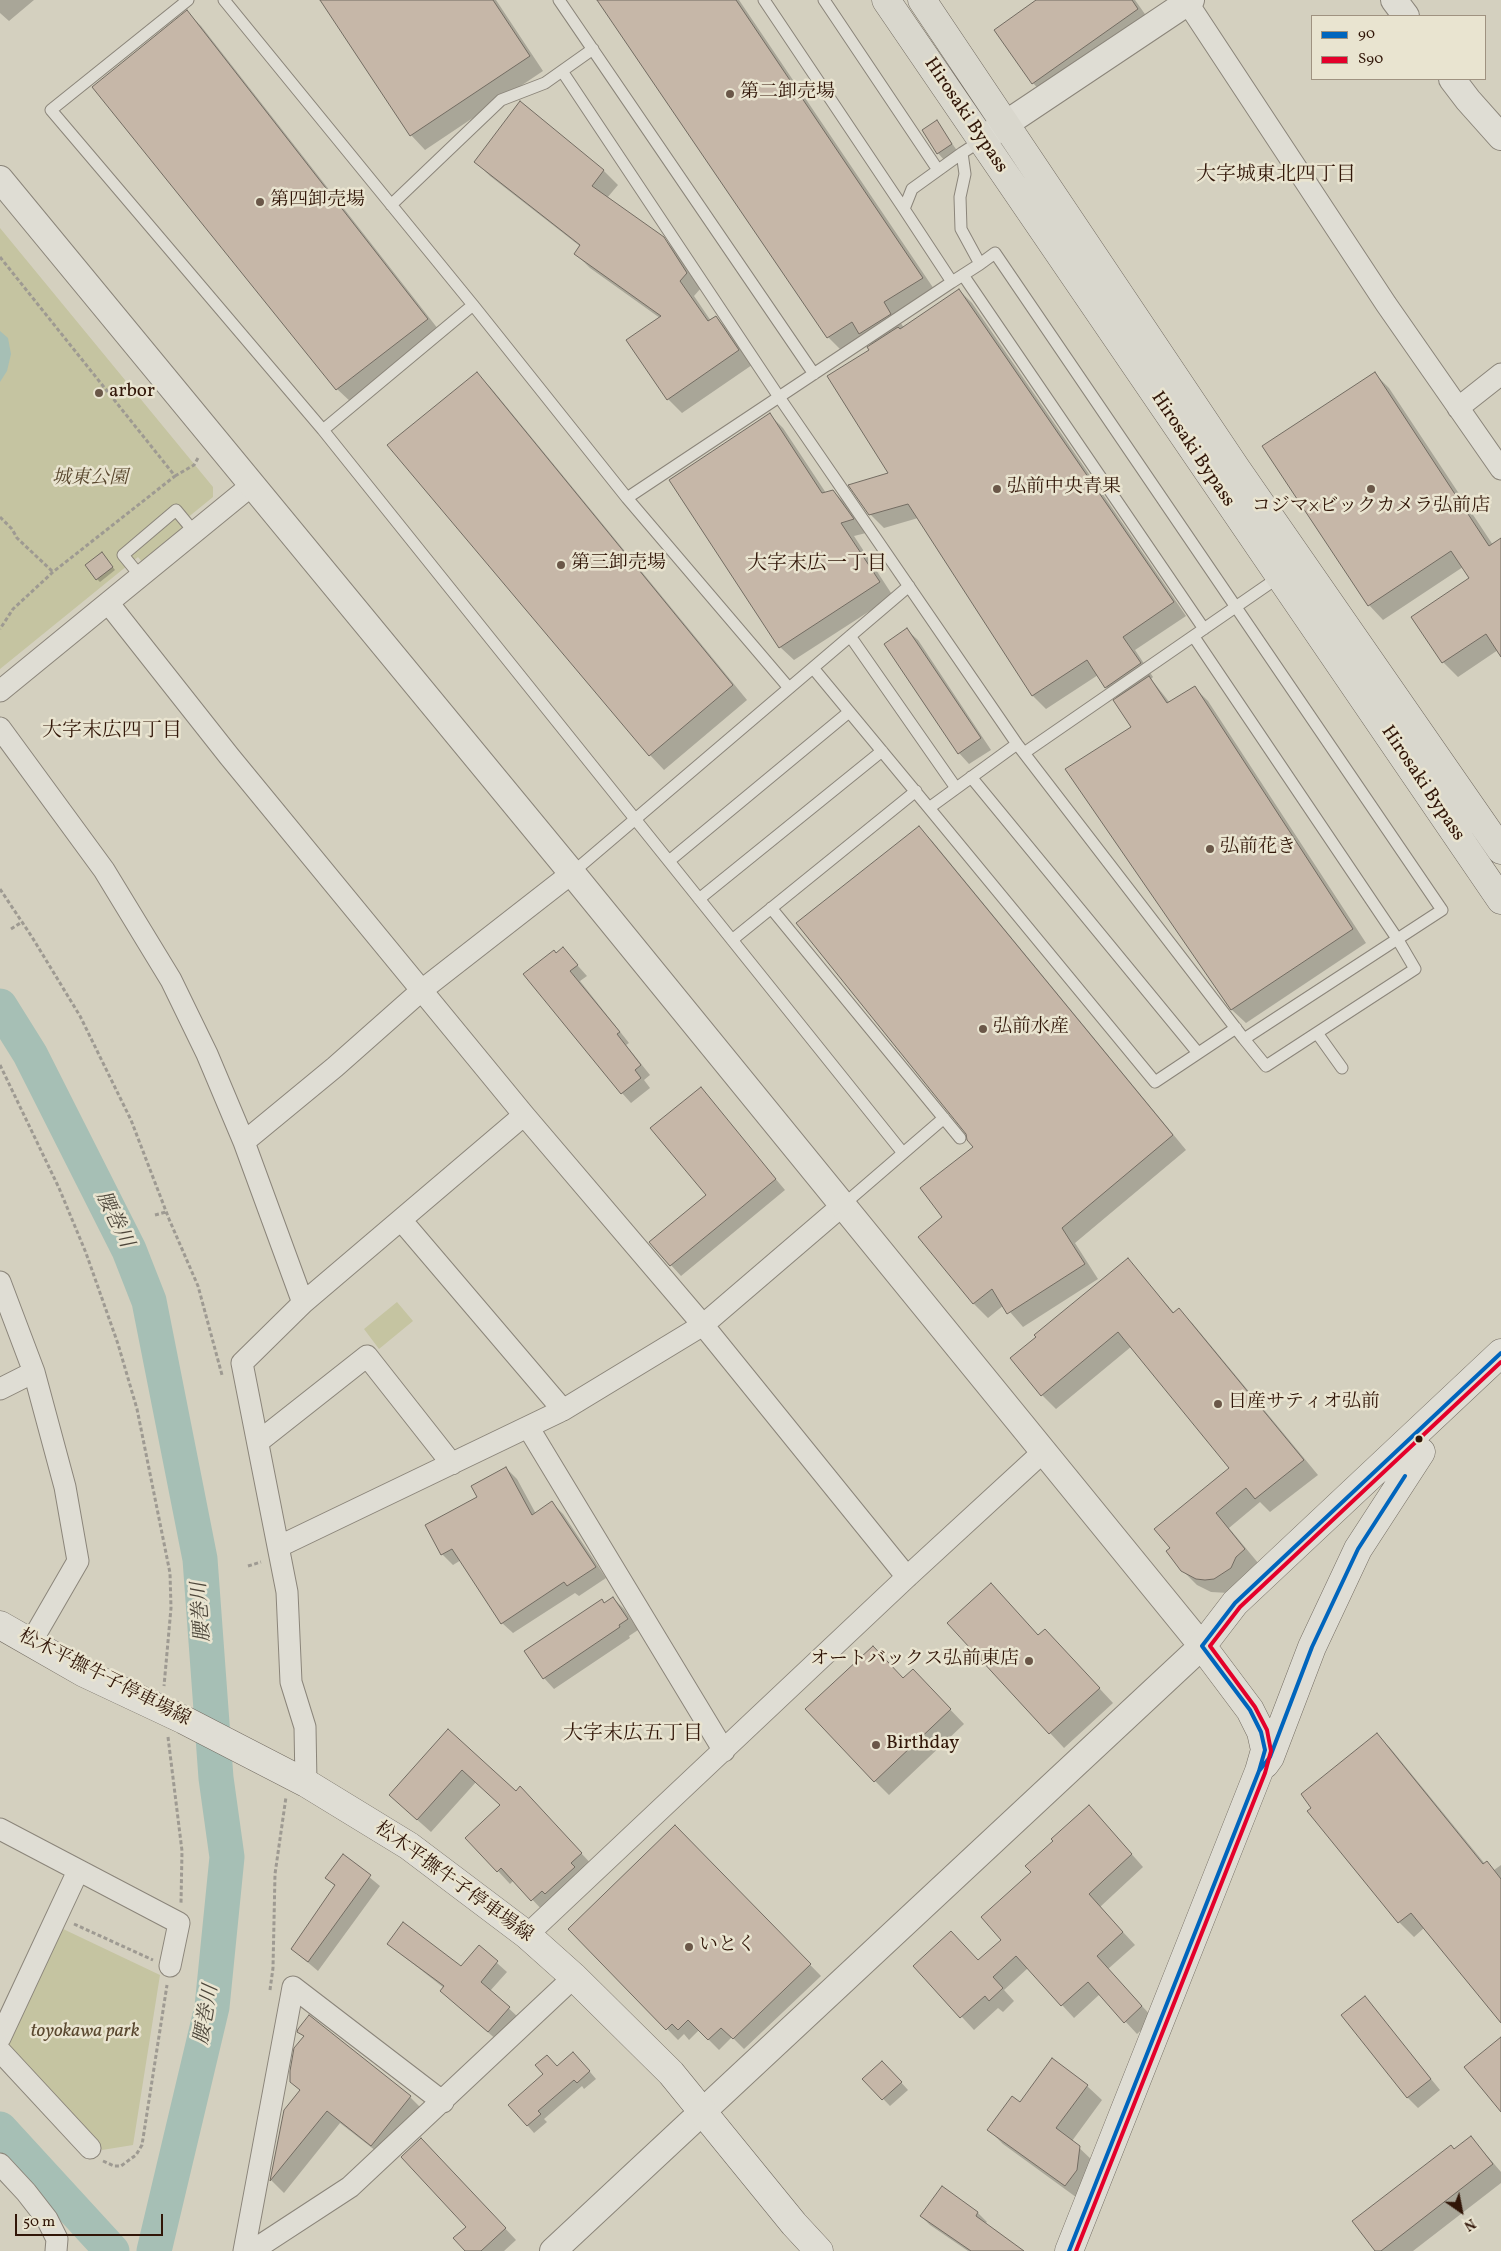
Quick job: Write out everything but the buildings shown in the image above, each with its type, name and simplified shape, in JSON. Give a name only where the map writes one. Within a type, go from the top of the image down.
[{"type":"highway","name":"Hirosaki Bypass","points":[[886,0],[972,147],[1279,576],[1501,900]]},
{"type":"highway","name":"Hirosaki Bypass","points":[[922,0],[1236,468],[1501,850]]},
{"type":"main road","points":[[1202,1646],[1235,1603],[1501,1353]]},
{"type":"main road","points":[[1202,1646],[1245,1616],[1501,1377]]},
{"type":"main road","points":[[1259,1771],[1270,1757],[1312,1647],[1358,1549],[1421,1452]]},
{"type":"main road","name":"松木平撫牛子停車場線","points":[[0,1625],[30,1644],[84,1673],[298,1778],[409,1846],[527,1935],[574,1977],[671,2074],[794,2224],[819,2251]]},
{"type":"main road","points":[[1069,2251],[1259,1771],[1265,1750],[1261,1732],[1250,1710],[1202,1646]]},
{"type":"street","points":[[1394,0],[1405,15]]},
{"type":"street","points":[[972,147],[1189,1],[1386,304],[1501,469]]},
{"type":"street","points":[[1453,80],[1501,137]]},
{"type":"street","points":[[0,179],[572,873],[1202,1646],[554,2251]]},
{"type":"street","points":[[1458,408],[1501,374]]},
{"type":"street","points":[[0,691],[252,485]]},
{"type":"street","points":[[108,604],[229,756],[524,1115],[703,1325],[907,1577]]},
{"type":"street","points":[[0,728],[104,870],[171,980],[207,1054],[244,1142],[303,1303]]},
{"type":"street","points":[[244,1142],[335,1067],[422,990],[572,873]]},
{"type":"street","points":[[298,1778],[305,1727],[291,1682],[287,1592],[270,1550],[258,1442],[242,1363],[303,1303],[524,1115]]},
{"type":"street","points":[[270,1550],[563,1410],[703,1325],[843,1205]]},
{"type":"street","points":[[401,1220],[563,1410]]},
{"type":"street","points":[[0,1282],[34,1372],[65,1487],[78,1561],[30,1644]]},
{"type":"street","points":[[258,1442],[367,1356],[452,1464]]},
{"type":"street","points":[[0,1389],[34,1372]]},
{"type":"street","points":[[528,1427],[724,1750]]},
{"type":"street","points":[[527,1935],[907,1577],[1043,1452]]},
{"type":"street","points":[[0,1830],[179,1923],[166,1970]]},
{"type":"street","points":[[0,2038],[78,1871]]},
{"type":"street","points":[[252,2251],[350,2187],[574,1977]]},
{"type":"street","points":[[244,2251],[293,1987],[442,2102]]},
{"type":"street","points":[[0,2051],[90,2148]]},
{"type":"street","points":[[0,2164],[26,2192],[47,2219],[57,2238],[56,2251]]},
{"type":"lane","points":[[188,0],[51,110],[323,430],[903,1153]]},
{"type":"lane","points":[[224,0],[627,498],[789,688]]},
{"type":"lane","points":[[559,0],[814,374]]},
{"type":"lane","points":[[764,0],[952,282]]},
{"type":"lane","points":[[824,0],[938,170]]},
{"type":"lane","points":[[391,205],[501,100],[545,83],[593,49]]},
{"type":"lane","points":[[562,71],[779,397],[1024,754],[1266,1066],[1415,968],[1194,638]]},
{"type":"lane","points":[[904,209],[912,189],[972,147]]},
{"type":"lane","points":[[972,147],[960,197],[961,230],[980,264]]},
{"type":"lane","points":[[627,498],[996,253],[1442,910],[1244,1039]]},
{"type":"lane","points":[[963,275],[1204,629]]},
{"type":"lane","points":[[323,430],[472,305]]},
{"type":"lane","points":[[141,577],[123,555],[176,510],[195,533]]},
{"type":"lane","points":[[1024,754],[1194,638],[1279,576]]},
{"type":"lane","points":[[572,873],[909,586]]},
{"type":"lane","points":[[850,636],[956,788]]},
{"type":"lane","points":[[813,668],[1155,1082],[1236,1028]]},
{"type":"lane","points":[[669,861],[849,712]]},
{"type":"lane","points":[[929,808],[1017,744]]},
{"type":"lane","points":[[699,899],[882,751]]},
{"type":"lane","points":[[971,777],[1198,1053]]},
{"type":"lane","points":[[732,940],[916,791]]},
{"type":"lane","points":[[771,908],[960,1138]]},
{"type":"lane","points":[[1317,1033],[1342,1068]]},
{"type":"lane","points":[[843,1205],[944,1118]]},
{"type":"path","points":[[0,258],[175,476]]},
{"type":"path","points":[[0,629],[13,609],[53,572],[175,476],[194,465],[198,458]]},
{"type":"path","points":[[0,517],[25,546],[53,572]]},
{"type":"path","points":[[0,890],[80,1016],[131,1120],[166,1212],[198,1286],[223,1379]]},
{"type":"path","points":[[11,928],[22,922]]},
{"type":"path","points":[[0,1065],[59,1188],[86,1253],[118,1344],[137,1409],[170,1573],[172,1608],[164,1688],[174,1716],[182,1851],[179,1923]]},
{"type":"path","points":[[155,1215],[166,1212]]},
{"type":"path","points":[[263,1572],[262,1562],[270,1550]]},
{"type":"path","points":[[248,1566],[262,1562]]},
{"type":"path","points":[[269,1997],[273,1968],[275,1874],[298,1778]]},
{"type":"path","points":[[57,1916],[166,1970],[142,2146],[136,2155],[121,2166],[106,2163],[90,2148]]},
{"type":"green space","name":"城東公園","points":[[0,228],[213,487],[213,497],[181,523],[185,528],[143,563],[138,557],[0,669]]},
{"type":"green space","points":[[397,1302],[413,1321],[379,1349],[364,1329]]},
{"type":"green space","name":"toyokawa park","points":[[61,1928],[160,1975],[133,2145],[102,2150],[8,2046]]},
{"type":"shaded area","points":[[0,331],[8,338],[11,354],[7,371],[0,382]]},
{"type":"waterway","name":"腰巻川","points":[[0,1006],[30,1054],[129,1250],[149,1301],[200,1559],[216,1778],[227,1857],[212,2007],[154,2251]]},
{"type":"waterway","points":[[0,2129],[112,2251]]},
{"type":"transit line","name":"90","points":[[1069,2251],[1259,1771],[1265,1750],[1261,1732],[1250,1710],[1202,1646],[1235,1603],[1501,1353]]},
{"type":"transit line","name":"S90","points":[[1076,2251],[1265,1773],[1271,1751],[1267,1730],[1255,1707],[1210,1646],[1240,1607],[1501,1362]]},
{"type":"transit line","name":"90","points":[[1259,1771],[1270,1757],[1312,1647],[1358,1549],[1405,1476]]},
{"type":"place","name":"第二卸売場","points":[[730,94]]},
{"type":"place","name":"第四卸売場","points":[[260,202]]},
{"type":"place","name":"arbor","points":[[99,393]]},
{"type":"place","name":"弘前中央青果","points":[[997,489]]},
{"type":"place","name":"コジマ×ビックカメラ弘前店","points":[[1371,489]]},
{"type":"place","name":"第三卸売場","points":[[561,565]]},
{"type":"place","name":"弘前花き","points":[[1210,849]]},
{"type":"place","name":"弘前水産","points":[[983,1029]]},
{"type":"place","name":"日産サティオ弘前","points":[[1218,1404]]},
{"type":"place","name":"オートバックス弘前東店","points":[[1029,1661]]},
{"type":"place","name":"Birthday","points":[[876,1745]]},
{"type":"place","name":"いとく","points":[[689,1947]]},
{"type":"district","name":"大字城東北四丁目","points":[[1276,176]]},
{"type":"district","name":"大字末広一丁目","points":[[817,565]]},
{"type":"district","name":"大字末広四丁目","points":[[112,732]]},
{"type":"district","name":"大字末広五丁目","points":[[633,1735]]}]
